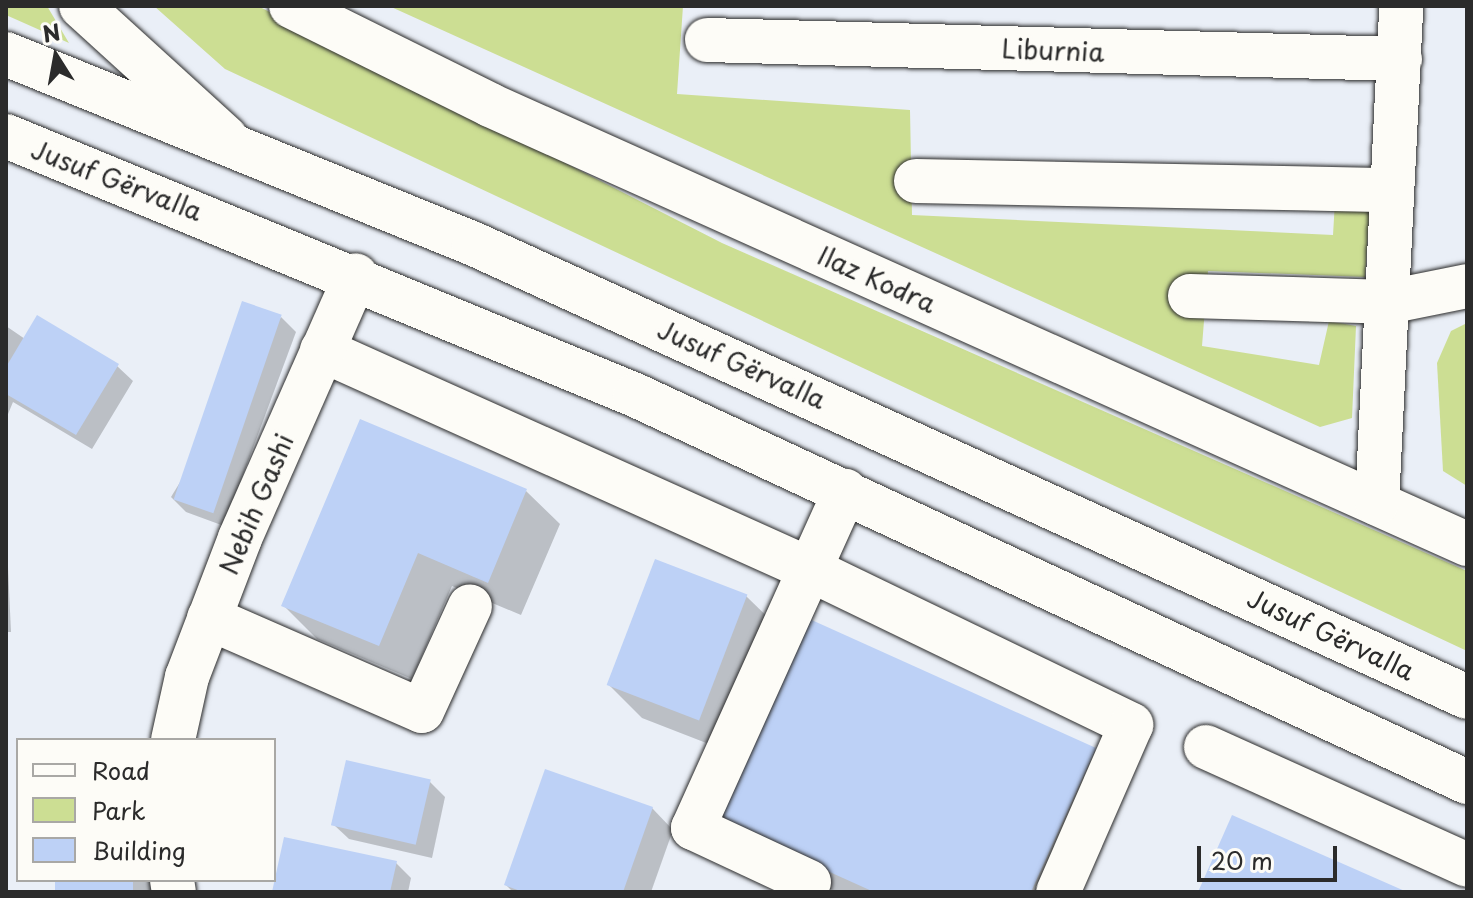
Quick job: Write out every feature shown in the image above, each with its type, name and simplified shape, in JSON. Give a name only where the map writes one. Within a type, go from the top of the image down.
[{"type":"main road","points":[[81,6],[237,147]]},
{"type":"main road","name":"Ilaz Kodra","points":[[291,6],[505,112],[1467,544]]},
{"type":"main road","points":[[1377,503],[1401,6]]},
{"type":"main road","name":"Liburnia","points":[[707,40],[1400,59]]},
{"type":"main road","name":"Jusuf Gërvalla","points":[[6,54],[237,147],[598,299],[1467,697]]},
{"type":"main road","name":"Jusuf Gërvalla","points":[[6,136],[356,275],[845,491],[1467,782]]},
{"type":"main road","points":[[916,181],[1392,190]]},
{"type":"main road","name":"Nebih Gashi","points":[[174,738],[209,618],[356,275]]},
{"type":"main road","points":[[1190,296],[1388,302],[1467,286]]},
{"type":"main road","points":[[322,350],[809,569],[1131,725],[1058,892]]},
{"type":"main road","points":[[809,882],[693,828],[845,491]]},
{"type":"main road","points":[[209,618],[422,711],[470,606]]},
{"type":"main road","points":[[1206,747],[1467,865]]},
{"type":"green space","points":[[6,6],[47,6],[69,43],[6,15]]},
{"type":"green space","points":[[154,6],[258,6],[722,243],[1467,571],[1467,651],[225,69]]},
{"type":"green space","points":[[389,6],[683,6],[677,94],[910,110],[912,215],[1333,235],[1335,201],[1370,202],[1365,277],[1208,271],[1202,346],[1319,365],[1329,321],[1356,326],[1352,418],[1320,427]]},
{"type":"green space","points":[[1467,323],[1467,486],[1443,471],[1437,363],[1451,331]]},
{"type":"building","points":[[242,301],[282,315],[213,513],[174,500]]},
{"type":"building","points":[[37,315],[119,364],[76,435],[6,394],[6,367]]},
{"type":"building","points":[[360,419],[527,489],[488,583],[418,553],[379,646],[281,606]]},
{"type":"building","points":[[655,559],[747,594],[699,721],[607,685]]},
{"type":"building","points":[[805,617],[1096,748],[1031,892],[874,892],[712,819]]},
{"type":"building","points":[[346,760],[431,780],[416,845],[331,825]]},
{"type":"building","points":[[545,769],[653,807],[623,892],[523,892],[504,885]]},
{"type":"building","points":[[1232,815],[1407,892],[1198,892]]},
{"type":"building","points":[[284,837],[397,861],[390,892],[272,892]]},
{"type":"building","points":[[55,882],[133,882],[133,892],[55,892]]}]
